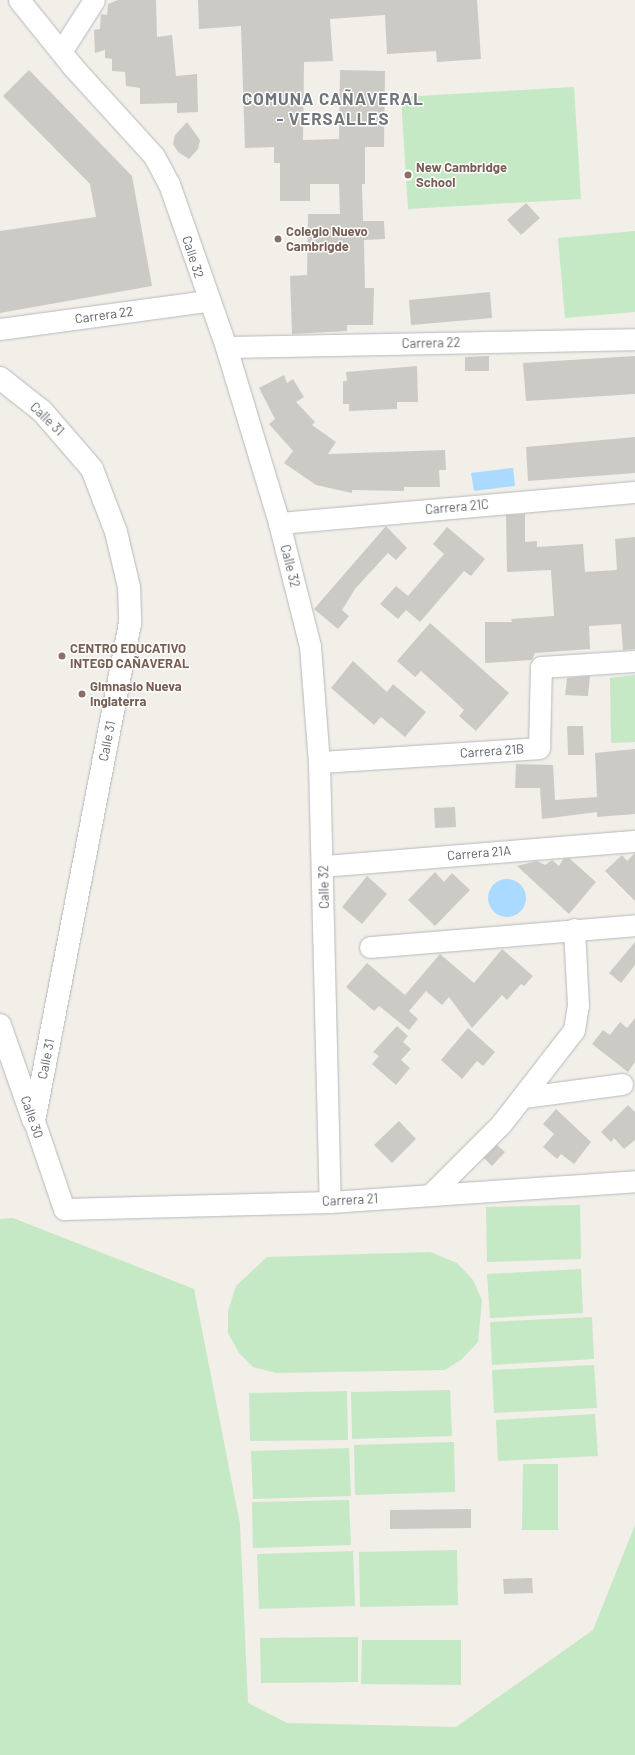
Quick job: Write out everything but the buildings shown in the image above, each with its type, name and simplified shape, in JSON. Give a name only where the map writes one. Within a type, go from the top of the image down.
[{"type":"street","name":"Calle 32","points":[[19,0],[154,156],[169,184],[208,301],[226,347],[280,523],[310,646],[319,762],[323,866],[330,1202]]},
{"type":"street","points":[[62,50],[94,0]]},
{"type":"street","name":"Carrera 22","points":[[0,329],[208,301]]},
{"type":"street","name":"Carrera 22","points":[[226,347],[635,339]]},
{"type":"street","name":"Calle 31","points":[[0,378],[42,411],[92,469],[116,532],[129,587],[130,624],[34,1121]]},
{"type":"street","name":"Carrera 21C","points":[[280,523],[635,492]]},
{"type":"street","name":"Carrera 21B","points":[[319,762],[539,748],[541,667],[635,661]]},
{"type":"street","name":"Carrera 21A","points":[[323,866],[635,841]]},
{"type":"street","points":[[370,947],[635,925]]},
{"type":"street","points":[[430,1195],[525,1097],[574,1030],[578,1005],[574,929]]},
{"type":"street","name":"Calle 30","points":[[0,1025],[64,1209]]},
{"type":"street","points":[[525,1097],[622,1084]]},
{"type":"street","name":"Carrera 21","points":[[64,1209],[330,1202],[635,1181]]},
{"type":"green space","points":[[574,87],[581,199],[408,209],[401,97]]},
{"type":"green space","points":[[635,231],[635,312],[565,318],[558,238]]},
{"type":"green space","points":[[635,675],[635,742],[611,743],[610,678]]},
{"type":"green space","points":[[580,1205],[581,1259],[487,1262],[486,1207]]},
{"type":"green space","points":[[13,1218],[194,1289],[240,1524],[248,1703],[287,1723],[456,1727],[593,1630],[635,1525],[635,1755],[0,1755],[0,1219]]},
{"type":"green space","points":[[430,1252],[457,1263],[473,1280],[482,1300],[478,1342],[462,1359],[445,1370],[276,1373],[253,1367],[239,1353],[228,1333],[228,1311],[236,1286],[267,1257]]},
{"type":"green space","points":[[581,1269],[583,1313],[490,1318],[487,1274]]},
{"type":"green space","points":[[592,1317],[594,1359],[492,1365],[490,1322]]},
{"type":"green space","points":[[594,1365],[597,1408],[494,1413],[492,1370]]},
{"type":"green space","points":[[450,1390],[452,1436],[352,1439],[351,1392]]},
{"type":"green space","points":[[347,1391],[348,1440],[250,1441],[249,1393]]},
{"type":"green space","points":[[595,1414],[598,1456],[498,1461],[496,1420]]},
{"type":"green space","points":[[454,1442],[455,1492],[355,1495],[354,1445]]},
{"type":"green space","points":[[349,1448],[351,1496],[253,1499],[251,1451]]},
{"type":"green space","points":[[523,1464],[558,1464],[558,1530],[522,1530]]},
{"type":"green space","points":[[349,1500],[351,1545],[253,1548],[252,1502]]},
{"type":"green space","points":[[457,1550],[458,1605],[360,1607],[359,1552]]},
{"type":"green space","points":[[353,1551],[355,1606],[259,1609],[257,1554]]},
{"type":"green space","points":[[358,1637],[358,1682],[261,1683],[260,1638]]},
{"type":"green space","points":[[362,1640],[461,1640],[461,1685],[361,1684]]},
{"type":"water","points":[[513,468],[515,486],[474,491],[471,473]]},
{"type":"water","points":[[503,879],[511,879],[521,884],[525,891],[525,905],[521,912],[511,917],[503,917],[493,912],[491,909],[488,902],[488,894],[493,884],[496,882]]},
{"type":"place","name":"New Cambridge School","points":[[408,175]]},
{"type":"place","name":"Colegio Nuevo Cambrigde","points":[[278,239]]},
{"type":"place","name":"CENTRO EDUCATIVO INTEGD CAÑAVERAL","points":[[62,656]]},
{"type":"place","name":"Gimnasio Nueva Inglaterra","points":[[82,694]]},
{"type":"district","name":"COMUNA CAÑAVERAL - VERSALLES","points":[[333,109]]}]
